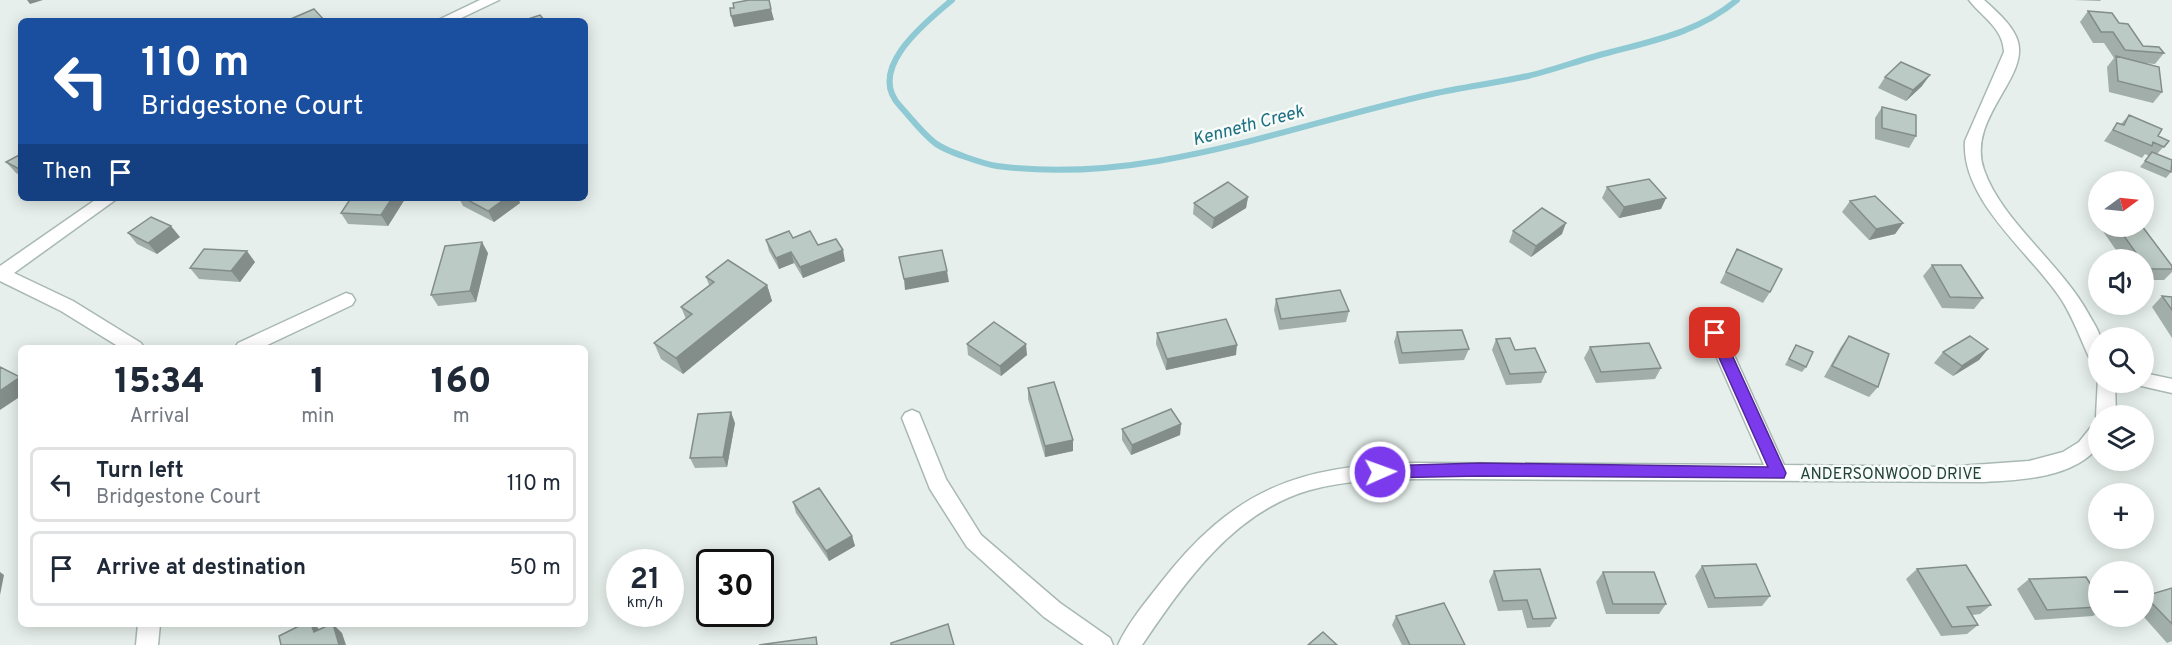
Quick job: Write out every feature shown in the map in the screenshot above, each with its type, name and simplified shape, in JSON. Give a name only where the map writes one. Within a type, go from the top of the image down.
[{"type":"street","points":[[450,18],[492,0]]},
{"type":"street","points":[[1976,0],[2006,34],[2012,48],[2011,61],[1980,117],[1973,139],[1974,163],[1993,200],[2078,309],[2088,332]]},
{"type":"street","points":[[0,274],[107,201]]},
{"type":"street","points":[[0,274],[67,306],[130,345]]},
{"type":"street","points":[[250,345],[346,300]]},
{"type":"street","points":[[1715,333],[1778,473]]},
{"type":"street","points":[[2154,382],[2172,386]]},
{"type":"street","points":[[912,418],[937,483],[974,541],[1052,610],[1102,645]]},
{"type":"street","name":"ANDERSONWOOD DRIVE","points":[[1129,645],[1175,579],[1222,527],[1278,493],[1323,478],[1380,472],[1480,470],[2008,473],[2031,470],[2069,459],[2088,446]]},
{"type":"street","points":[[147,645],[149,627]]},
{"type":"building","points":[[769,0],[771,9],[731,16],[730,8],[734,8],[733,3]]},
{"type":"building","points":[[314,9],[322,18],[293,18]]},
{"type":"building","points":[[2088,11],[2112,13],[2119,23],[2128,24],[2143,46],[2159,47],[2164,53],[2125,50],[2113,32],[2101,32]]},
{"type":"building","points":[[2116,56],[2159,67],[2162,92],[2118,81]]},
{"type":"building","points":[[1901,62],[1930,75],[1913,90],[1885,77]]},
{"type":"building","points":[[1882,107],[1916,115],[1916,136],[1882,128]]},
{"type":"building","points":[[2129,115],[2162,129],[2158,136],[2169,141],[2164,147],[2153,142],[2152,146],[2113,130],[2117,123],[2124,125]]},
{"type":"building","points":[[2152,152],[2172,160],[2171,172],[2145,161]]},
{"type":"building","points":[[18,156],[18,168],[6,162]]},
{"type":"building","points":[[1649,179],[1666,198],[1624,207],[1607,187]]},
{"type":"building","points":[[1228,182],[1248,197],[1214,218],[1194,203]]},
{"type":"building","points":[[1875,196],[1903,223],[1876,229],[1850,201]]},
{"type":"building","points":[[349,201],[390,201],[381,215],[341,213]]},
{"type":"building","points":[[470,201],[502,201],[488,211]]},
{"type":"building","points":[[1542,208],[1566,223],[1536,246],[1513,231]]},
{"type":"building","points":[[151,217],[171,226],[148,243],[128,233]]},
{"type":"building","points":[[789,231],[793,238],[810,231],[818,245],[836,239],[843,250],[800,267],[791,252],[776,258],[766,240]]},
{"type":"building","points":[[2125,237],[2150,237],[2172,269],[2154,269],[2154,249],[2133,249]]},
{"type":"building","points":[[482,242],[470,291],[431,295],[445,246]]},
{"type":"building","points":[[204,249],[247,251],[231,271],[190,268]]},
{"type":"building","points":[[1737,249],[1782,269],[1770,292],[1726,272]]},
{"type":"building","points":[[942,250],[947,271],[904,279],[899,257]]},
{"type":"building","points":[[728,260],[767,285],[676,358],[654,343],[692,314],[681,307],[714,282],[706,277]]},
{"type":"building","points":[[1932,265],[1961,265],[1983,298],[1950,297]]},
{"type":"building","points":[[1340,290],[1349,311],[1281,319],[1276,299]]},
{"type":"building","points":[[2162,296],[2172,297],[2172,310]]},
{"type":"building","points":[[1226,319],[1237,345],[1167,359],[1157,333]]},
{"type":"building","points":[[994,322],[1026,344],[1000,366],[967,344]]},
{"type":"building","points":[[1462,330],[1469,349],[1402,353],[1397,332]]},
{"type":"building","points":[[1849,336],[1889,354],[1878,387],[1832,366]]},
{"type":"building","points":[[1970,336],[1988,349],[1962,366],[1943,352]]},
{"type":"building","points":[[1510,338],[1515,350],[1535,348],[1546,372],[1510,374],[1496,339]]},
{"type":"building","points":[[1649,343],[1661,368],[1601,372],[1590,347]]},
{"type":"building","points":[[1796,345],[1813,352],[1806,367],[1789,359]]},
{"type":"building","points":[[0,367],[18,376],[18,378],[0,391]]},
{"type":"building","points":[[1054,382],[1073,440],[1045,446],[1028,388]]},
{"type":"building","points":[[1171,409],[1181,424],[1132,445],[1122,429]]},
{"type":"building","points":[[731,412],[723,457],[690,458],[698,414]]},
{"type":"building","points":[[819,488],[852,536],[826,551],[793,502]]},
{"type":"building","points":[[1756,564],[1770,596],[1715,598],[1702,566]]},
{"type":"building","points":[[1966,565],[1991,605],[1967,607],[1978,625],[1952,627],[1917,569]]},
{"type":"building","points":[[1540,569],[1556,618],[1533,619],[1527,600],[1503,601],[1494,571]]},
{"type":"building","points":[[1603,572],[1654,572],[1666,604],[1613,604]]},
{"type":"building","points":[[2086,577],[2088,608],[2047,610],[2029,579]]},
{"type":"building","points":[[2172,588],[2172,624],[2154,605],[2154,593]]},
{"type":"building","points":[[1444,603],[1465,645],[1410,645],[1396,616]]},
{"type":"building","points":[[948,624],[954,645],[891,645],[891,643]]},
{"type":"building","points":[[297,627],[312,627],[314,632],[325,627],[334,627],[339,645],[281,645],[279,636]]},
{"type":"building","points":[[1323,632],[1337,645],[1308,645]]},
{"type":"building","points":[[816,637],[817,645],[759,645]]},
{"type":"waterway","name":"Kenneth Creek","points":[[952,0],[928,20],[903,47],[894,62],[890,77],[891,92],[921,130],[947,150],[997,166],[1053,170],[1108,168],[1163,160],[1271,136],[1432,94],[1528,76],[1677,33],[1708,20],[1737,0]]},
{"type":"route","points":[[1380,472],[1480,470],[1778,473],[1715,333]]}]
